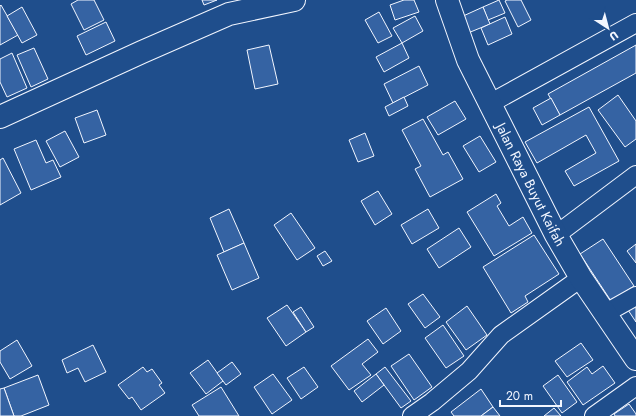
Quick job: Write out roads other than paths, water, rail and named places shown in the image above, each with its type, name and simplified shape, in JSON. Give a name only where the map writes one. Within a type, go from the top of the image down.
[{"type":"street","points":[[0,117],[228,14],[294,0]]},
{"type":"street","name":"Jalan Raya Buyut Kaifah","points":[[447,0],[468,60],[556,235],[604,314],[636,359]]},
{"type":"street","points":[[489,104],[636,23]]},
{"type":"street","points":[[556,235],[636,175]]},
{"type":"street","points":[[412,416],[432,402],[469,371],[501,335],[581,278]]},
{"type":"street","points":[[604,314],[636,296]]},
{"type":"street","points":[[594,416],[636,386]]}]
